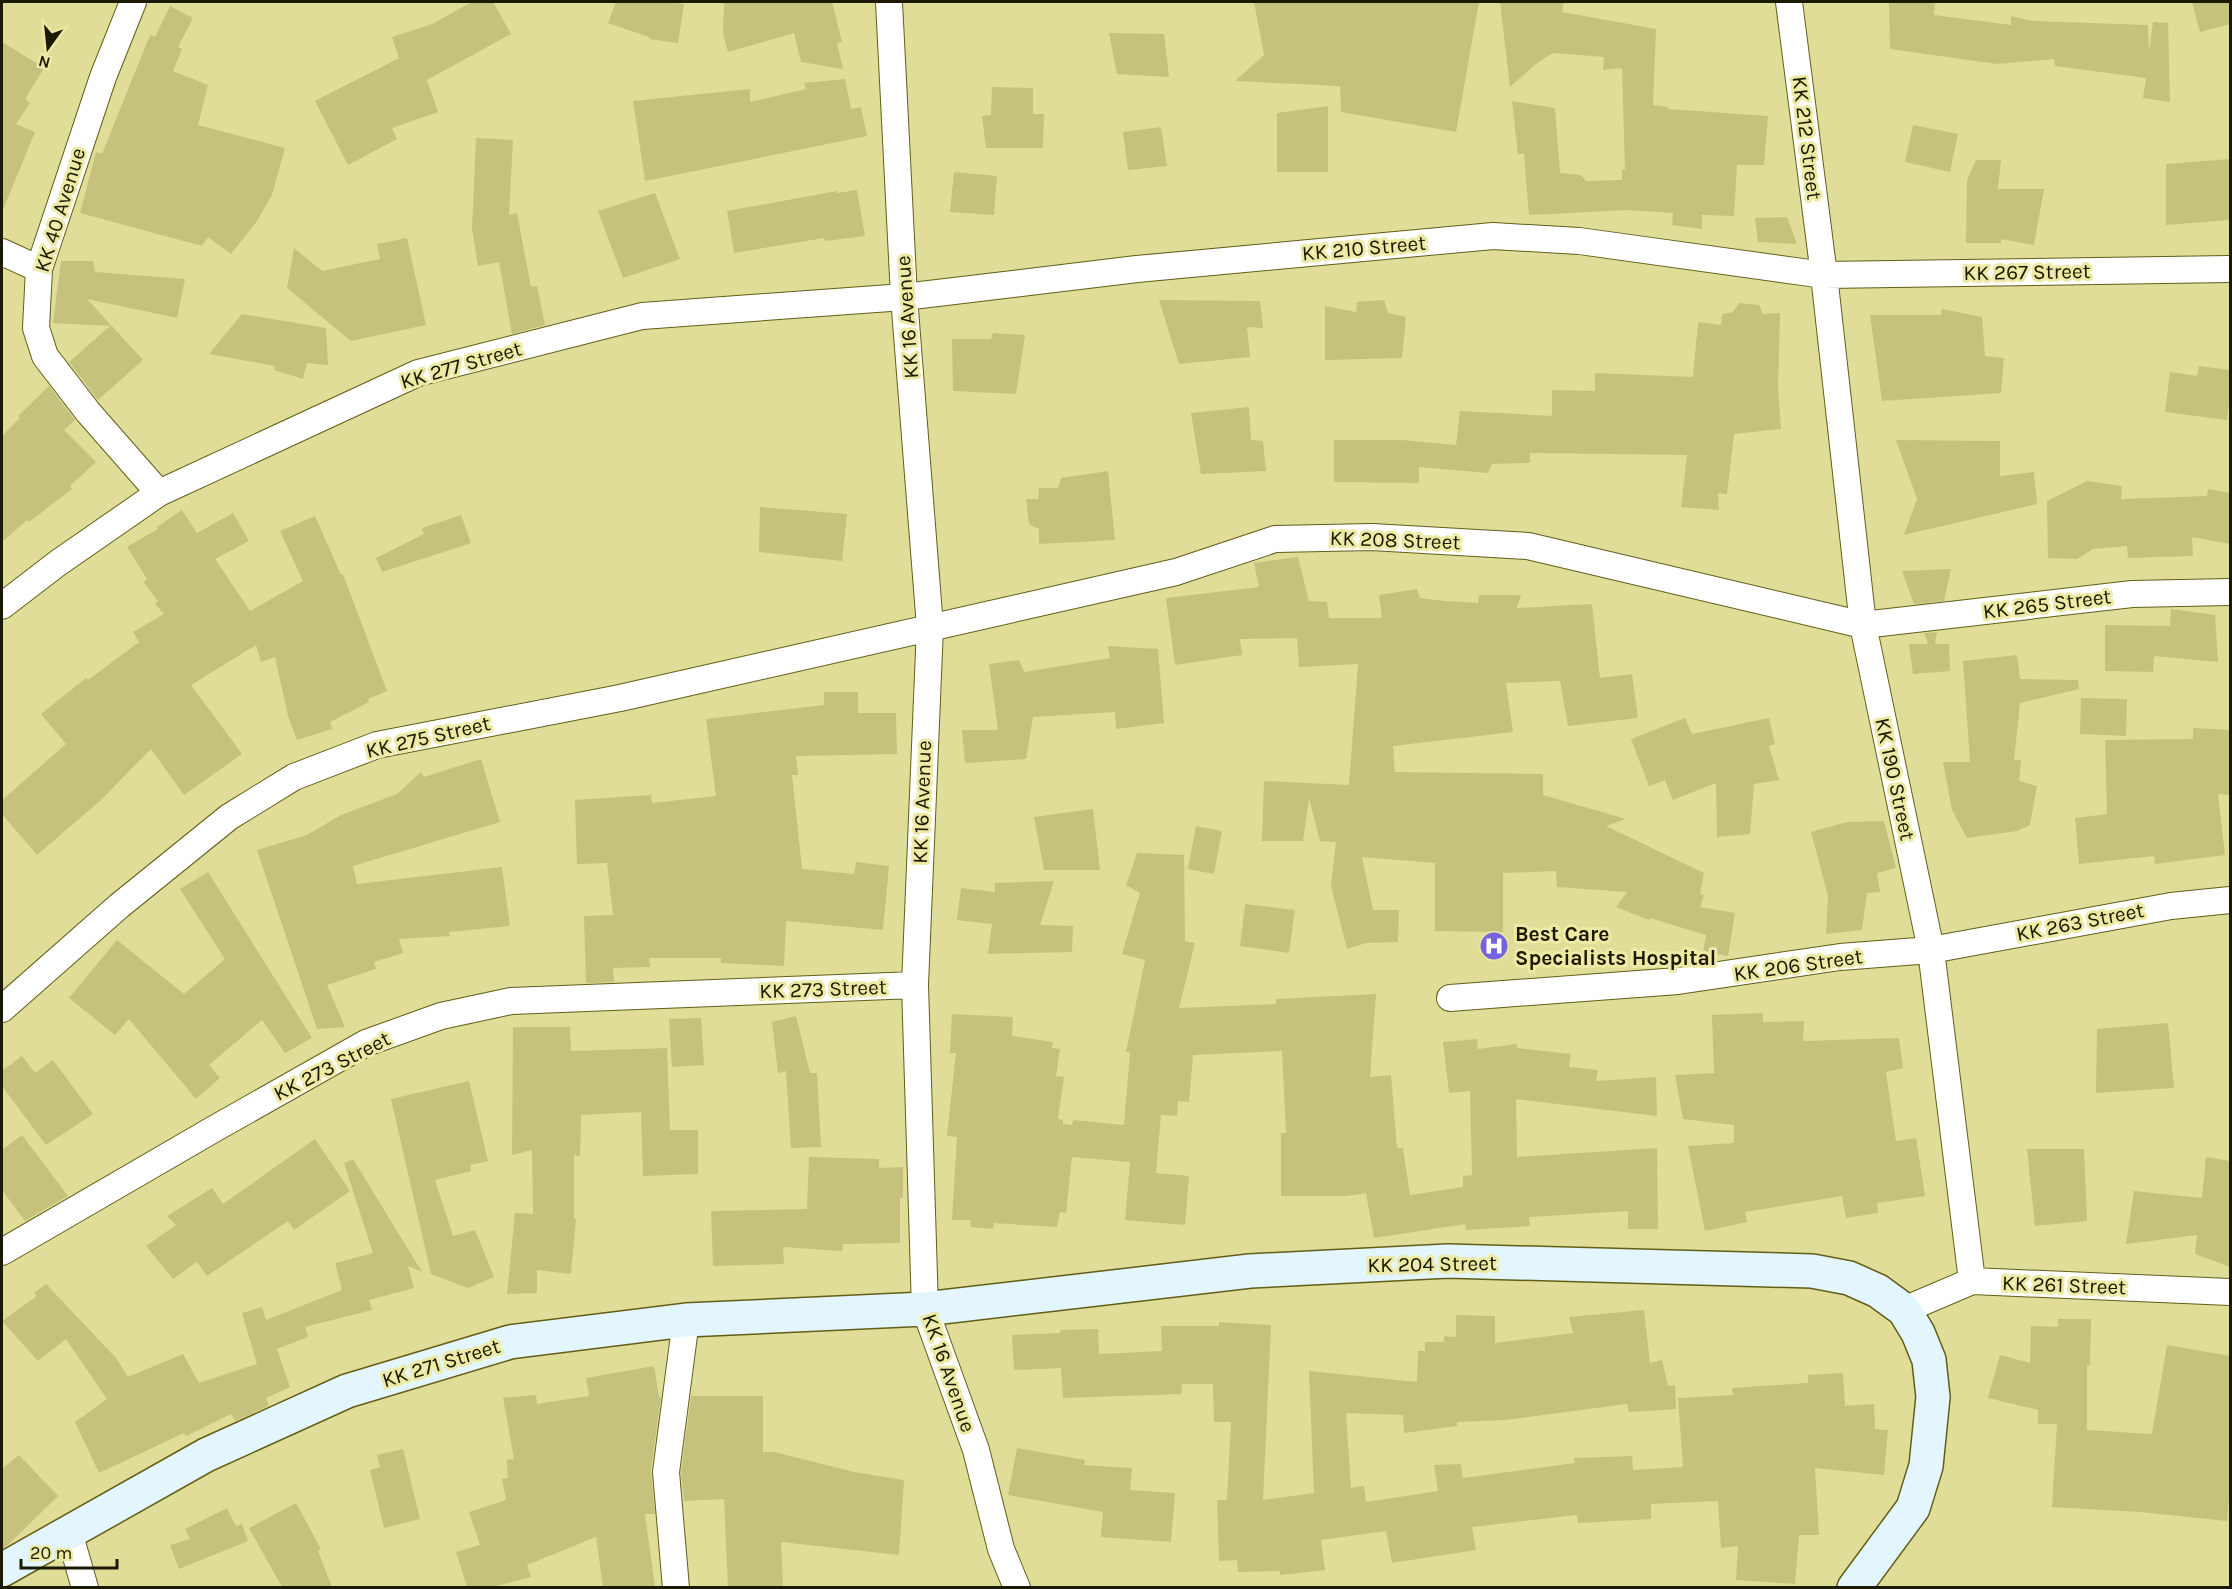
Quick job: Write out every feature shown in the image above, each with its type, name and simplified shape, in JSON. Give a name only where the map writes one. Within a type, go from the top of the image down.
[{"type":"street","name":"KK 40 Avenue","points":[[133,2],[102,77],[39,269],[36,328],[45,356],[88,412],[159,493]]},
{"type":"street","name":"KK 16 Avenue","points":[[889,2],[904,297],[930,627],[915,985],[925,1309],[976,1450],[1001,1549],[1017,1587]]},
{"type":"street","name":"KK 212 Street","points":[[1789,2],[1824,276]]},
{"type":"street","name":"KK 210 Street","points":[[904,297],[1137,269],[1493,236],[1580,242],[1824,276]]},
{"type":"street","points":[[2,252],[39,269]]},
{"type":"street","name":"KK 267 Street","points":[[1824,276],[2230,269]]},
{"type":"street","name":"KK 190 Street","points":[[1824,276],[1863,625],[1931,950],[1972,1281]]},
{"type":"street","name":"KK 277 Street","points":[[2,606],[58,563],[159,493],[418,373],[642,316],[904,297]]},
{"type":"street","name":"KK 208 Street","points":[[930,627],[1176,572],[1275,539],[1372,537],[1528,546],[1863,625]]},
{"type":"street","name":"KK 265 Street","points":[[1863,625],[2132,594],[2230,592]]},
{"type":"street","name":"KK 275 Street","points":[[2,1009],[119,906],[229,817],[294,777],[377,745],[620,698],[930,627]]},
{"type":"street","name":"KK 263 Street","points":[[1931,950],[2171,906],[2230,900]]},
{"type":"street","name":"KK 206 Street","points":[[1450,998],[1678,981],[1840,957],[1931,950]]},
{"type":"street","name":"KK 273 Street","points":[[2,1252],[366,1043],[441,1016],[511,1001],[915,985]]},
{"type":"street","name":"KK 204 Street","points":[[925,1309],[1250,1271],[1448,1261],[1812,1271],[1849,1278],[1878,1291],[1911,1322]]},
{"type":"street","name":"KK 261 Street","points":[[1911,1322],[1972,1281],[2230,1292]]},
{"type":"street","name":"KK 271 Street","points":[[2,1570],[207,1455],[347,1391],[510,1342],[686,1320],[925,1309]]},
{"type":"street","points":[[676,1587],[666,1472],[686,1320]]},
{"type":"street","points":[[1854,1587],[1913,1508],[1926,1466],[1933,1397],[1929,1360],[1911,1322]]},
{"type":"street","points":[[69,1532],[84,1587]]},
{"type":"building","points":[[472,2],[493,2],[511,34],[427,80],[438,112],[392,128],[397,139],[348,165],[315,101],[399,58],[392,37],[432,24]]},
{"type":"building","points":[[616,2],[684,4],[678,43],[649,39],[649,37],[608,23]]},
{"type":"building","points":[[724,2],[832,2],[842,42],[837,43],[843,69],[801,62],[794,33],[728,52],[723,34]]},
{"type":"building","points":[[1254,2],[1479,2],[1456,132],[1341,112],[1340,86],[1235,81],[1264,55]]},
{"type":"building","points":[[1500,2],[1564,2],[1562,12],[1656,29],[1653,105],[1668,107],[1668,109],[1768,116],[1764,165],[1737,165],[1734,216],[1702,215],[1702,229],[1672,225],[1673,213],[1628,210],[1529,215],[1524,154],[1518,154],[1512,101],[1555,108],[1560,173],[1581,175],[1586,181],[1622,180],[1622,169],[1625,170],[1622,68],[1603,70],[1604,57],[1553,53],[1537,63],[1510,87]]},
{"type":"building","points":[[1889,2],[1935,2],[1934,15],[2011,25],[2011,16],[2032,21],[2148,25],[2149,52],[2153,22],[2168,23],[2170,102],[2143,98],[2146,78],[2055,66],[2054,59],[1997,64],[1890,49]]},
{"type":"building","points":[[2192,2],[2230,2],[2230,24],[2200,32]]},
{"type":"building","points":[[170,6],[193,18],[178,47],[182,49],[173,71],[208,85],[198,125],[285,148],[272,195],[257,221],[231,254],[208,237],[202,246],[80,213],[96,152],[102,154],[150,35],[155,37]]},
{"type":"building","points":[[1109,33],[1164,34],[1169,77],[1117,74]]},
{"type":"building","points":[[2,42],[44,68],[25,99],[30,103],[16,124],[35,132],[2,212]]},
{"type":"building","points":[[845,79],[851,109],[861,107],[867,136],[645,181],[633,101],[750,89],[750,102],[806,89],[804,83]]},
{"type":"building","points":[[992,87],[1033,88],[1033,114],[1044,114],[1043,148],[986,148],[982,116],[991,115]]},
{"type":"building","points":[[1328,106],[1328,172],[1277,172],[1277,113]]},
{"type":"building","points":[[1913,125],[1958,134],[1950,172],[1905,162]]},
{"type":"building","points":[[1161,127],[1167,166],[1128,170],[1123,132]]},
{"type":"building","points":[[476,138],[513,140],[509,215],[517,213],[531,287],[537,286],[545,325],[512,334],[499,262],[478,266],[472,229]]},
{"type":"building","points":[[2230,159],[2230,220],[2166,225],[2166,164]]},
{"type":"building","points":[[1976,160],[2001,160],[1998,189],[2044,189],[2034,245],[2001,239],[2001,243],[1966,243],[1967,180]]},
{"type":"building","points":[[954,172],[997,176],[994,215],[950,212]]},
{"type":"building","points":[[857,190],[865,236],[825,241],[824,238],[734,253],[727,211],[837,191],[837,193]]},
{"type":"building","points":[[655,193],[680,259],[623,278],[598,211]]},
{"type":"building","points":[[1787,217],[1797,244],[1758,242],[1755,218]]},
{"type":"building","points":[[407,238],[426,325],[351,341],[287,288],[294,248],[322,271],[380,259],[377,244]]},
{"type":"building","points":[[61,261],[93,261],[95,272],[185,279],[177,318],[87,299],[143,360],[98,400],[69,362],[110,326],[53,323]]},
{"type":"building","points":[[1159,300],[1260,301],[1263,328],[1247,327],[1250,357],[1179,364]]},
{"type":"building","points":[[1384,300],[1388,313],[1406,317],[1402,358],[1325,360],[1325,306],[1356,312],[1357,302]]},
{"type":"building","points":[[1739,303],[1759,305],[1763,314],[1780,313],[1778,388],[1781,429],[1734,434],[1727,494],[1718,493],[1719,510],[1681,507],[1687,455],[1530,453],[1530,463],[1492,464],[1488,473],[1419,467],[1419,483],[1334,482],[1334,440],[1402,440],[1456,445],[1460,411],[1552,416],[1552,390],[1595,391],[1595,373],[1693,377],[1698,322],[1721,325],[1722,314],[1733,312]]},
{"type":"building","points":[[1942,309],[1982,317],[1985,356],[2004,358],[2001,393],[1882,401],[1870,315],[1941,315]]},
{"type":"building","points":[[242,314],[326,328],[328,365],[307,363],[303,379],[274,370],[275,366],[209,354]]},
{"type":"building","points":[[993,333],[1025,335],[1016,394],[953,391],[952,339],[991,339]]},
{"type":"building","points":[[2199,366],[2230,370],[2227,420],[2165,412],[2170,372],[2197,376]]},
{"type":"building","points":[[49,386],[75,420],[64,430],[96,462],[70,486],[72,489],[29,522],[27,520],[2,542],[2,436],[20,418],[18,416]]},
{"type":"building","points":[[1249,407],[1251,440],[1263,441],[1266,471],[1201,474],[1191,413]]},
{"type":"building","points":[[1896,440],[2000,441],[2000,476],[2034,472],[2037,504],[1904,535],[1917,499]]},
{"type":"building","points":[[1108,471],[1115,540],[1039,544],[1039,529],[1029,524],[1026,499],[1038,499],[1039,488],[1058,488],[1061,478]]},
{"type":"building","points":[[2087,481],[2122,486],[2121,499],[2207,496],[2208,489],[2230,493],[2230,544],[2192,537],[2193,556],[2128,558],[2127,546],[2093,549],[2077,559],[2048,558],[2047,501]]},
{"type":"building","points":[[760,507],[847,514],[842,561],[759,552]]},
{"type":"building","points":[[182,510],[197,533],[233,513],[249,541],[215,559],[250,611],[303,581],[280,531],[315,516],[341,575],[343,574],[387,691],[368,699],[369,702],[330,722],[332,729],[297,740],[288,716],[275,657],[261,662],[256,645],[191,685],[242,754],[184,795],[151,749],[101,800],[37,855],[2,814],[2,800],[66,744],[41,714],[86,678],[88,680],[139,642],[133,632],[164,614],[155,604],[158,601],[143,582],[147,579],[127,547],[158,529],[157,527]]},
{"type":"building","points":[[461,515],[471,543],[382,572],[376,558],[424,534],[422,528]]},
{"type":"building","points":[[1298,557],[1309,601],[1327,602],[1329,618],[1382,618],[1379,595],[1417,589],[1420,598],[1478,603],[1479,595],[1521,595],[1517,608],[1592,604],[1600,678],[1632,674],[1638,718],[1568,726],[1560,681],[1506,683],[1513,732],[1393,746],[1395,772],[1543,774],[1543,795],[1626,819],[1606,826],[1704,873],[1700,894],[1704,895],[1700,907],[1735,913],[1728,956],[1703,952],[1706,935],[1650,918],[1649,920],[1616,907],[1627,892],[1557,887],[1556,871],[1503,873],[1503,932],[1435,931],[1435,863],[1362,857],[1373,910],[1399,910],[1398,942],[1366,943],[1347,949],[1331,886],[1336,842],[1320,841],[1309,798],[1303,841],[1262,841],[1264,781],[1349,785],[1358,664],[1299,667],[1297,638],[1240,639],[1242,655],[1175,665],[1166,598],[1259,587],[1254,563]]},
{"type":"building","points":[[1951,569],[1944,601],[1914,604],[1902,571]]},
{"type":"building","points":[[2171,609],[2215,615],[2218,662],[2154,656],[2153,672],[2105,671],[2105,625],[2170,626]]},
{"type":"building","points":[[1937,632],[1935,644],[1949,644],[1950,671],[1913,674],[1909,644],[1928,644],[1924,633]]},
{"type":"building","points":[[1108,646],[1158,649],[1164,723],[1116,729],[1115,712],[1033,717],[1026,759],[965,763],[962,730],[998,730],[989,664],[1019,660],[1024,672],[1110,658]]},
{"type":"building","points":[[2017,655],[2020,679],[2078,680],[2079,689],[2020,703],[2014,760],[2021,760],[2019,781],[2037,786],[2030,825],[2017,831],[1967,838],[1952,810],[1943,762],[1970,762],[1963,661]]},
{"type":"building","points":[[824,692],[858,692],[858,713],[896,713],[897,754],[796,756],[798,775],[792,775],[802,869],[854,874],[856,862],[889,866],[883,930],[786,921],[784,966],[721,963],[721,958],[649,958],[650,967],[613,968],[614,982],[586,983],[584,916],[613,915],[607,863],[577,864],[575,800],[651,795],[652,803],[716,796],[706,719],[824,705]]},
{"type":"building","points":[[2081,698],[2127,699],[2126,736],[2080,734]]},
{"type":"building","points":[[1685,718],[1692,734],[1769,718],[1775,744],[1769,746],[1779,780],[1754,784],[1750,834],[1717,837],[1716,783],[1673,800],[1665,780],[1649,786],[1631,739]]},
{"type":"building","points":[[2193,728],[2230,730],[2230,795],[2218,794],[2225,855],[2155,864],[2154,856],[2079,864],[2075,818],[2107,814],[2105,740],[2193,739]]},
{"type":"building","points":[[481,759],[500,822],[353,866],[357,884],[502,867],[510,926],[449,932],[450,936],[399,939],[403,953],[374,962],[376,969],[327,985],[345,1027],[317,1029],[257,850],[307,835],[341,815],[397,794],[421,772],[424,777]]},
{"type":"building","points":[[1093,809],[1100,870],[1044,870],[1034,817]]},
{"type":"building","points":[[1884,821],[1896,868],[1877,873],[1880,892],[1867,893],[1862,930],[1826,934],[1828,896],[1811,832],[1847,822]]},
{"type":"building","points":[[1196,826],[1222,831],[1214,874],[1188,869]]},
{"type":"building","points":[[1137,853],[1184,855],[1185,941],[1195,943],[1179,1008],[1276,1004],[1276,999],[1376,994],[1370,1077],[1391,1075],[1397,1148],[1403,1148],[1410,1195],[1463,1187],[1463,1176],[1472,1175],[1470,1091],[1449,1093],[1443,1042],[1477,1039],[1478,1049],[1517,1044],[1517,1048],[1571,1054],[1569,1067],[1598,1070],[1596,1081],[1656,1077],[1657,1116],[1516,1099],[1517,1157],[1657,1148],[1658,1229],[1628,1229],[1628,1211],[1529,1217],[1530,1226],[1466,1230],[1465,1224],[1374,1238],[1366,1193],[1347,1196],[1281,1196],[1281,1133],[1286,1133],[1282,1051],[1193,1055],[1189,1102],[1178,1101],[1177,1116],[1161,1115],[1156,1173],[1189,1176],[1185,1225],[1125,1220],[1130,1162],[1072,1157],[1066,1213],[1060,1212],[1057,1227],[994,1223],[993,1229],[971,1227],[970,1220],[952,1220],[957,1137],[947,1136],[956,1053],[950,1053],[952,1014],[1013,1017],[1012,1036],[1053,1042],[1052,1048],[1060,1049],[1056,1076],[1064,1077],[1058,1119],[1063,1120],[1063,1124],[1072,1125],[1073,1120],[1124,1125],[1130,1053],[1126,1052],[1145,960],[1122,954],[1140,893],[1126,885]]},
{"type":"building","points":[[208,872],[312,1038],[285,1053],[262,1020],[209,1065],[220,1078],[196,1099],[129,1019],[115,1035],[69,998],[117,940],[184,994],[225,959],[180,889]]},
{"type":"building","points":[[1054,881],[1040,925],[1073,926],[1072,952],[988,954],[992,924],[957,920],[961,888],[995,892],[995,883]]},
{"type":"building","points":[[1245,904],[1295,910],[1289,953],[1240,946]]},
{"type":"building","points":[[1763,1013],[1763,1022],[1804,1021],[1803,1041],[1899,1038],[1903,1068],[1886,1072],[1896,1141],[1916,1138],[1925,1196],[1877,1203],[1878,1213],[1846,1218],[1842,1196],[1745,1212],[1747,1222],[1705,1231],[1688,1146],[1734,1143],[1734,1125],[1683,1119],[1675,1075],[1714,1073],[1712,1015]]},
{"type":"building","points":[[796,1016],[810,1073],[817,1073],[821,1147],[791,1148],[786,1071],[778,1073],[772,1022]]},
{"type":"building","points":[[701,1018],[704,1065],[672,1067],[669,1019]]},
{"type":"building","points":[[2168,1023],[2174,1088],[2096,1093],[2097,1029]]},
{"type":"building","points":[[513,1027],[570,1027],[571,1051],[667,1048],[670,1130],[698,1130],[698,1174],[643,1176],[641,1112],[581,1115],[580,1156],[574,1155],[574,1218],[576,1219],[571,1274],[537,1270],[537,1293],[507,1294],[515,1213],[533,1214],[532,1150],[512,1155]]},
{"type":"building","points":[[22,1056],[35,1073],[53,1060],[93,1114],[46,1145],[2,1086],[2,1071]]},
{"type":"building","points":[[469,1081],[488,1161],[470,1165],[471,1171],[435,1180],[453,1236],[475,1230],[494,1277],[468,1288],[431,1274],[391,1099]]},
{"type":"building","points":[[22,1135],[68,1196],[25,1221],[2,1190],[2,1150]]},
{"type":"building","points":[[315,1139],[350,1191],[294,1230],[288,1221],[207,1276],[197,1262],[173,1279],[146,1246],[176,1225],[167,1216],[212,1188],[223,1204]]},
{"type":"building","points":[[2027,1149],[2084,1149],[2087,1221],[2035,1226]]},
{"type":"building","points":[[809,1157],[879,1159],[879,1168],[903,1167],[900,1243],[843,1244],[842,1251],[783,1247],[784,1264],[713,1266],[711,1211],[807,1209]]},
{"type":"building","points":[[2206,1157],[2230,1161],[2230,1267],[2195,1254],[2197,1235],[2126,1244],[2134,1191],[2202,1198]]},
{"type":"building","points":[[353,1159],[422,1272],[408,1266],[414,1288],[369,1300],[372,1310],[305,1327],[308,1337],[277,1349],[290,1387],[266,1398],[269,1406],[235,1421],[231,1414],[186,1436],[184,1433],[99,1473],[75,1422],[107,1399],[66,1339],[38,1361],[2,1321],[37,1296],[34,1293],[46,1284],[116,1358],[128,1377],[183,1354],[199,1383],[257,1364],[242,1313],[262,1307],[266,1320],[342,1290],[335,1263],[373,1253],[344,1163]]},
{"type":"building","points":[[1644,1310],[1650,1363],[1662,1360],[1668,1386],[1675,1385],[1676,1409],[1629,1412],[1627,1404],[1506,1420],[1457,1422],[1457,1426],[1404,1433],[1403,1415],[1346,1413],[1351,1488],[1364,1486],[1366,1502],[1438,1491],[1434,1465],[1461,1464],[1463,1478],[1575,1463],[1574,1458],[1632,1456],[1633,1470],[1683,1467],[1678,1398],[1733,1395],[1732,1388],[1808,1383],[1808,1375],[1843,1373],[1845,1406],[1874,1404],[1875,1429],[1888,1430],[1884,1475],[1815,1468],[1819,1535],[1799,1535],[1795,1584],[1736,1580],[1738,1546],[1721,1548],[1718,1501],[1651,1504],[1651,1519],[1578,1523],[1577,1515],[1472,1527],[1476,1550],[1392,1563],[1386,1531],[1321,1540],[1325,1570],[1280,1575],[1280,1571],[1238,1572],[1237,1560],[1219,1561],[1217,1500],[1227,1500],[1231,1422],[1214,1422],[1213,1384],[1182,1384],[1181,1394],[1063,1398],[1061,1368],[1014,1370],[1012,1335],[1098,1329],[1099,1354],[1162,1351],[1161,1326],[1219,1326],[1219,1322],[1271,1325],[1263,1500],[1314,1493],[1309,1371],[1417,1382],[1418,1351],[1425,1351],[1425,1342],[1444,1342],[1444,1336],[1456,1337],[1456,1315],[1495,1316],[1495,1343],[1573,1333],[1569,1317]]},
{"type":"building","points":[[2058,1319],[2091,1319],[2090,1365],[2087,1365],[2087,1430],[2152,1434],[2167,1345],[2230,1356],[2230,1484],[2227,1521],[2140,1512],[2052,1507],[2057,1424],[2038,1424],[2038,1410],[1988,1398],[2000,1355],[2030,1363],[2031,1326],[2058,1327]]},
{"type":"building","points":[[654,1366],[659,1397],[661,1397],[651,1470],[655,1514],[645,1514],[655,1587],[603,1587],[596,1537],[527,1565],[531,1577],[493,1587],[467,1587],[456,1552],[480,1545],[469,1512],[506,1500],[502,1479],[508,1478],[507,1460],[514,1459],[503,1398],[536,1395],[537,1404],[589,1396],[586,1378]]},
{"type":"building","points":[[691,1396],[763,1396],[763,1452],[774,1452],[854,1472],[904,1480],[899,1555],[781,1542],[783,1587],[728,1587],[724,1499],[684,1501],[681,1472]]},
{"type":"building","points":[[1017,1448],[1085,1460],[1084,1465],[1132,1468],[1130,1490],[1175,1493],[1171,1542],[1101,1537],[1103,1512],[1008,1495]]},
{"type":"building","points":[[403,1449],[420,1519],[384,1528],[370,1470],[380,1467],[377,1455]]},
{"type":"building","points":[[19,1455],[58,1496],[2,1549],[2,1469]]},
{"type":"building","points":[[296,1503],[321,1549],[318,1551],[332,1587],[282,1587],[249,1528]]},
{"type":"building","points":[[227,1508],[236,1526],[242,1524],[248,1541],[179,1569],[170,1545],[190,1539],[185,1529]]},
{"type":"place","name":"Best Care Specialists Hospital","points":[[1494,946]]}]
